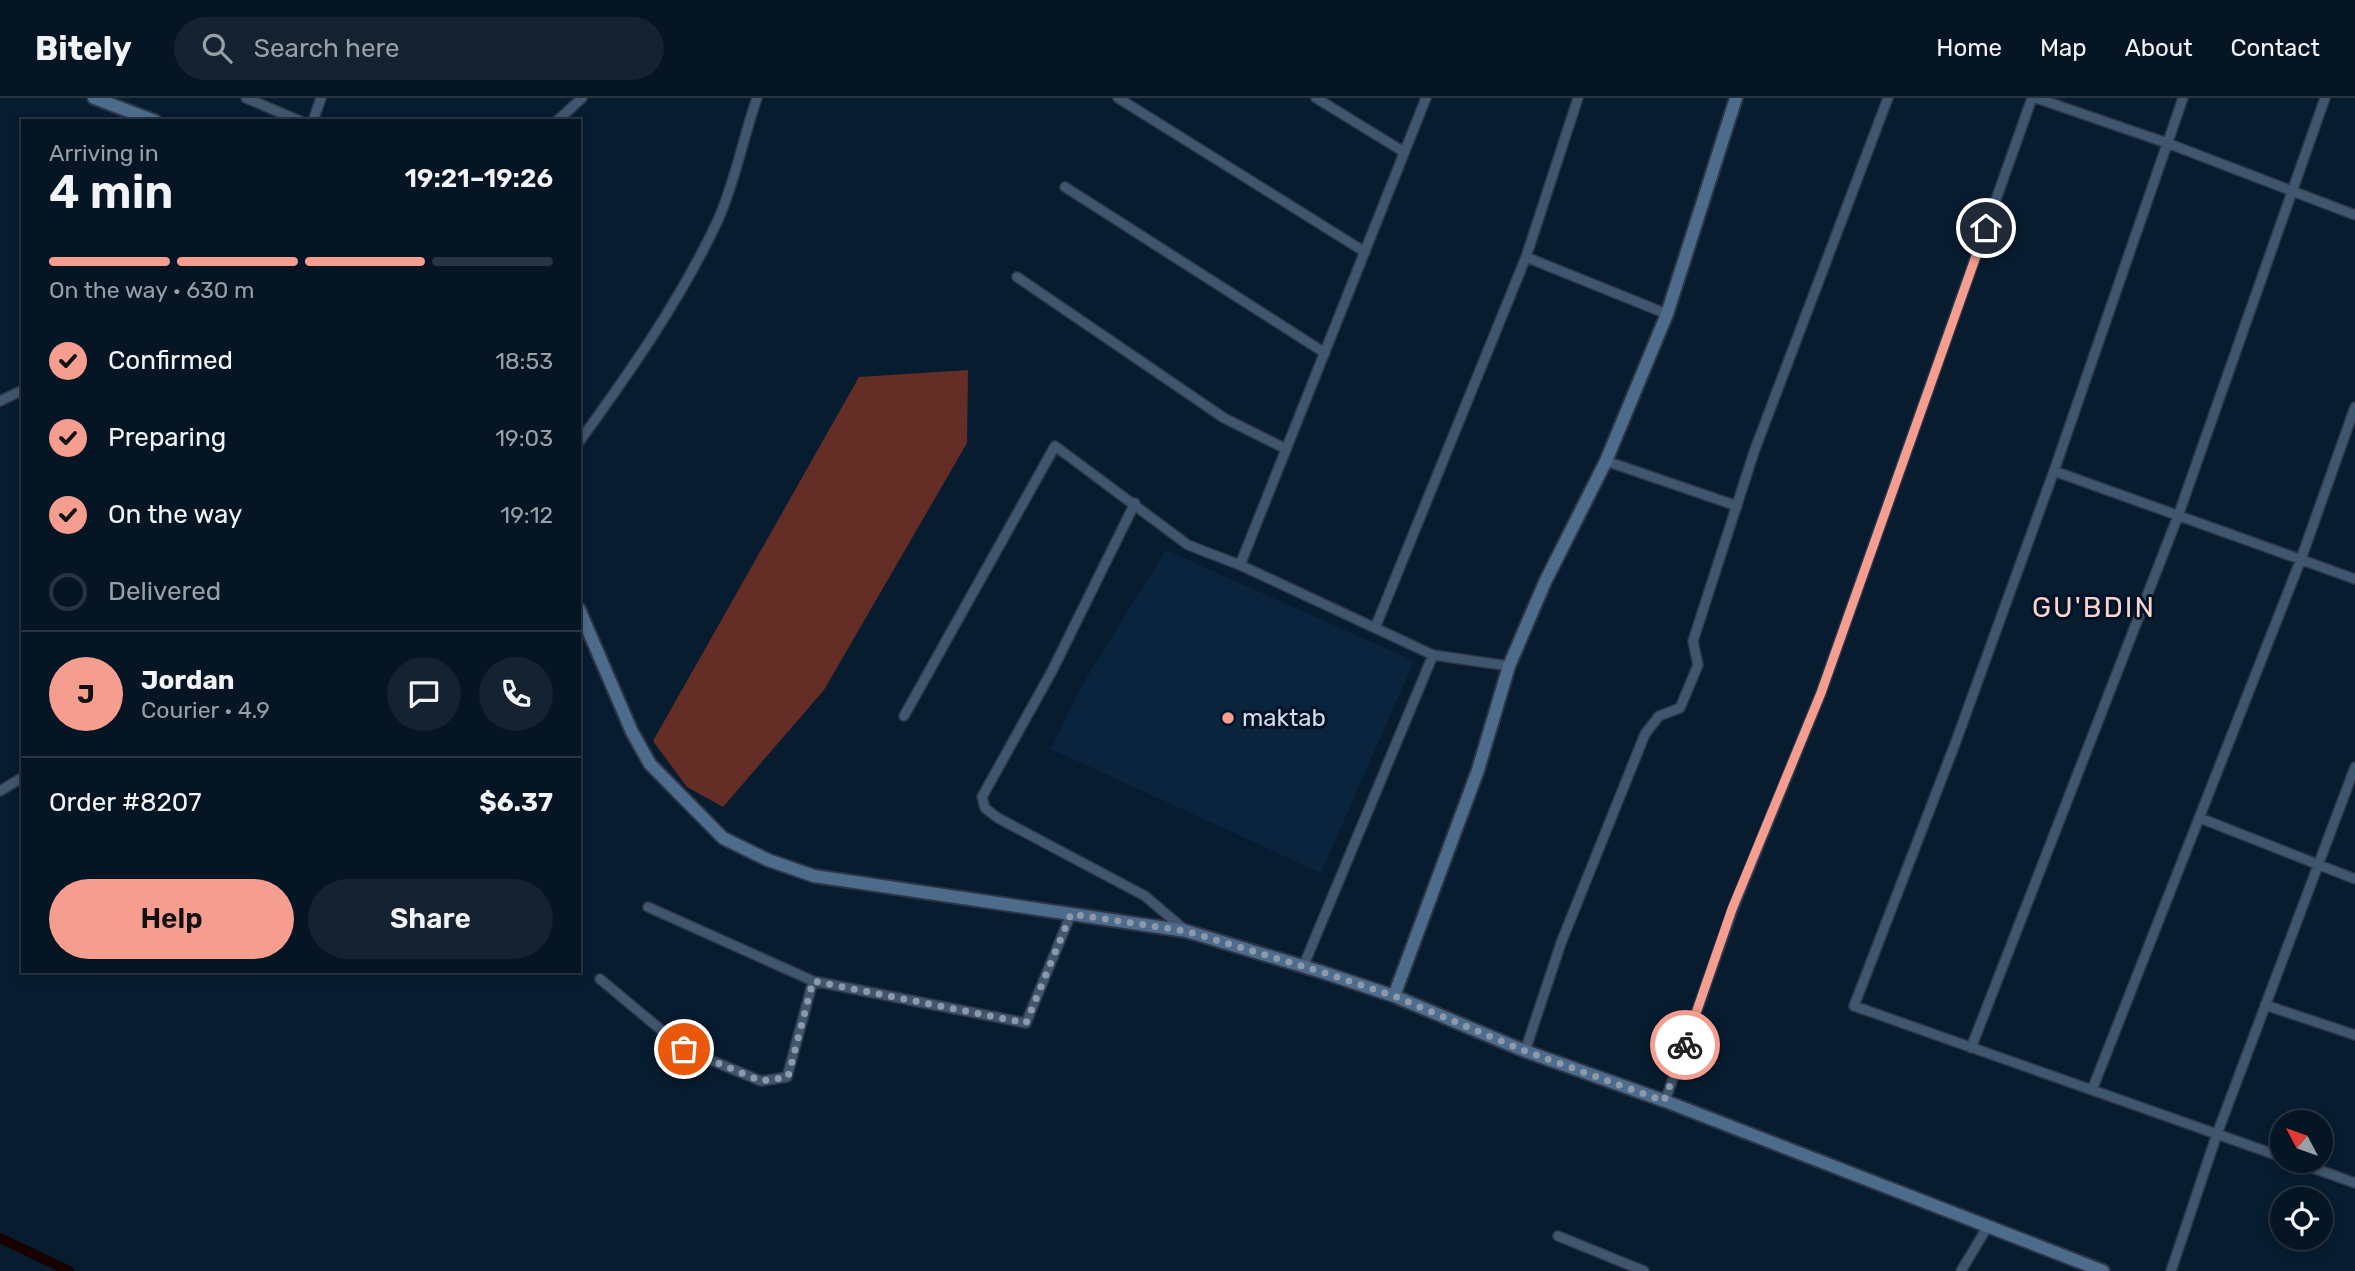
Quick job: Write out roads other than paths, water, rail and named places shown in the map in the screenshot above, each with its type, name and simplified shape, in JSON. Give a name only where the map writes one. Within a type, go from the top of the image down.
[{"type":"street","points":[[94,98],[150,119]]},
{"type":"street","points":[[246,98],[295,119]]},
{"type":"street","points":[[314,119],[321,98]]},
{"type":"street","points":[[559,119],[582,98]]},
{"type":"street","points":[[581,439],[620,386],[684,283],[719,218],[757,98]]},
{"type":"street","points":[[1118,98],[1365,252]]},
{"type":"street","points":[[1316,98],[1404,152]]},
{"type":"street","points":[[1240,565],[1426,98]]},
{"type":"street","points":[[1375,628],[1526,257],[1578,98]]},
{"type":"street","points":[[1394,996],[1478,769],[1509,666],[1545,582],[1606,461],[1667,314],[1736,98]]},
{"type":"street","points":[[1525,1051],[1561,943],[1645,734],[1659,716],[1680,708],[1698,665],[1693,641],[1737,506],[1888,98]]},
{"type":"street","points":[[1664,1101],[1732,909],[1821,693],[2034,98],[2167,143],[2355,215]]},
{"type":"street","points":[[2183,98],[2054,471],[1955,744],[1854,1006],[2270,1153]]},
{"type":"street","points":[[1971,1048],[2178,516],[2325,98]]},
{"type":"street","points":[[1065,187],[1325,353]]},
{"type":"street","points":[[1526,257],[1667,314]]},
{"type":"street","points":[[1017,277],[1224,418],[1286,449]]},
{"type":"street","points":[[0,401],[21,391]]},
{"type":"street","points":[[2092,1090],[2301,559],[2355,407]]},
{"type":"street","points":[[904,716],[1055,446],[1188,545],[1240,565],[1433,655],[1509,666]]},
{"type":"street","points":[[1606,461],[1737,506]]},
{"type":"street","points":[[2054,471],[2355,579]]},
{"type":"street","points":[[1135,503],[1052,671],[982,797],[985,808],[998,818],[1144,896],[1186,931]]},
{"type":"street","points":[[581,614],[632,732],[650,764],[723,838],[768,860],[814,876],[1186,931],[1303,967],[1394,996],[1525,1051],[1664,1101],[2103,1271]]},
{"type":"street","points":[[1303,967],[1433,655]]},
{"type":"street","points":[[2171,1271],[2217,1134],[2355,767]]},
{"type":"street","points":[[0,791],[21,778]]},
{"type":"street","points":[[2200,818],[2355,879]]},
{"type":"street","points":[[648,907],[813,981],[1026,1023],[1071,914]]},
{"type":"street","points":[[600,979],[684,1049],[761,1081],[788,1077],[813,981]]},
{"type":"street","points":[[2265,1005],[2355,1035]]},
{"type":"street","points":[[2327,1173],[2355,1183]]},
{"type":"street","points":[[1961,1271],[1988,1226]]},
{"type":"street","points":[[1558,1236],[1644,1271]]},
{"type":"waterway","points":[[0,1238],[69,1271]]},
{"type":"place","name":"maktab","points":[[1228,718]]},
{"type":"district","name":"GU'BDIN","points":[[2094,607]]}]
